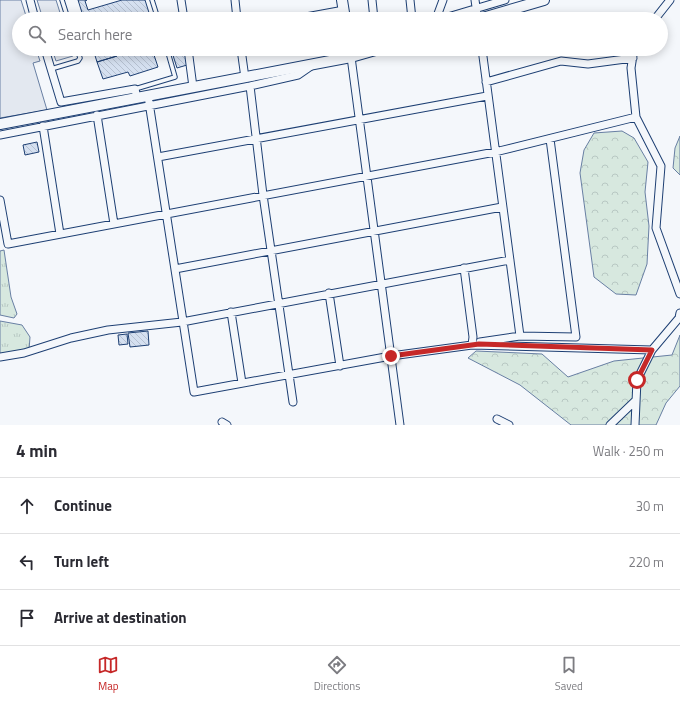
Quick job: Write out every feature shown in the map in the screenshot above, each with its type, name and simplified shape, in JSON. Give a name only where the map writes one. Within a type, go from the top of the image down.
[{"type":"street","points":[[30,0],[33,12]]},
{"type":"street","points":[[181,0],[183,12]]},
{"type":"street","points":[[235,0],[236,12]]},
{"type":"street","points":[[372,0],[373,12]]},
{"type":"street","points":[[410,0],[411,12]]},
{"type":"street","points":[[439,12],[443,0]]},
{"type":"street","points":[[475,0],[477,12]]},
{"type":"street","points":[[485,12],[505,0]]},
{"type":"street","points":[[494,12],[544,0]]},
{"type":"street","points":[[661,12],[670,0]]},
{"type":"street","points":[[332,12],[343,10]]},
{"type":"street","points":[[47,56],[61,102],[136,94],[149,101],[248,82],[341,56]]},
{"type":"street","points":[[189,56],[193,87]]},
{"type":"street","points":[[242,56],[257,138],[263,195],[273,252],[293,402]]},
{"type":"street","points":[[350,56],[365,176],[400,425]]},
{"type":"street","points":[[483,56],[520,336]]},
{"type":"street","points":[[486,82],[561,61],[588,64],[633,58],[631,68],[636,117],[661,166],[656,228],[680,294]]},
{"type":"street","points":[[0,135],[97,115],[193,87],[248,82]]},
{"type":"street","points":[[0,124],[136,94]]},
{"type":"street","points":[[158,157],[487,96]]},
{"type":"street","points":[[149,101],[194,392],[391,356],[476,344],[652,350]]},
{"type":"street","points":[[97,115],[114,224]]},
{"type":"street","points":[[0,246],[495,152],[636,117]]},
{"type":"street","points":[[43,126],[60,234]]},
{"type":"street","points":[[476,344],[480,341],[520,336],[576,337],[550,139]]},
{"type":"street","points":[[0,200],[8,244]]},
{"type":"street","points":[[175,269],[273,252],[373,231],[502,207]]},
{"type":"street","points":[[0,357],[24,353],[71,338],[108,330],[182,322],[381,283],[510,260]]},
{"type":"street","points":[[464,268],[473,337],[476,344]]},
{"type":"street","points":[[329,293],[340,366]]},
{"type":"street","points":[[231,312],[242,383]]},
{"type":"street","points":[[635,425],[637,380],[652,350],[679,318],[680,313]]},
{"type":"street","points":[[610,425],[635,401]]},
{"type":"street","points":[[497,419],[510,425]]},
{"type":"lane","points":[[62,0],[66,12]]},
{"type":"lane","points":[[152,0],[156,12]]},
{"type":"lane","points":[[51,69],[78,61],[79,56]]},
{"type":"lane","points":[[136,94],[175,77],[169,56]]},
{"type":"green space","points":[[622,131],[634,138],[648,162],[645,192],[649,226],[647,264],[636,295],[616,294],[594,277],[580,173],[584,150],[594,133]]},
{"type":"green space","points":[[680,136],[680,175],[673,168],[675,148]]},
{"type":"green space","points":[[4,250],[11,297],[17,314],[14,318],[0,315],[0,251]]},
{"type":"green space","points":[[0,321],[22,325],[30,337],[29,350],[0,354]]},
{"type":"green space","points":[[680,335],[680,386],[666,403],[656,425],[571,425],[520,385],[468,358],[476,351],[542,354],[568,377],[614,361],[672,355]]},
{"type":"shaded area","points":[[0,0],[21,0],[25,12],[12,12],[12,56],[38,56],[40,61],[33,63],[47,110],[0,118]]},
{"type":"shaded area","points":[[37,0],[56,0],[60,12],[41,12]]},
{"type":"shaded area","points":[[54,56],[73,56],[56,61]]},
{"type":"building","points":[[78,0],[87,0],[85,1],[88,10],[122,0],[145,0],[149,12],[82,12]]},
{"type":"building","points":[[95,56],[117,56],[97,62]]},
{"type":"building","points":[[117,56],[154,56],[158,67],[130,76],[128,72],[103,79],[97,62]]},
{"type":"building","points":[[173,56],[186,56],[187,65],[177,68]]},
{"type":"building","points":[[37,142],[39,152],[25,155],[23,145]]},
{"type":"building","points":[[148,331],[149,345],[130,347],[128,333]]},
{"type":"building","points":[[127,334],[128,344],[119,345],[118,335]]},
{"type":"route","points":[[391,356],[479,344],[652,350],[637,380]]}]
